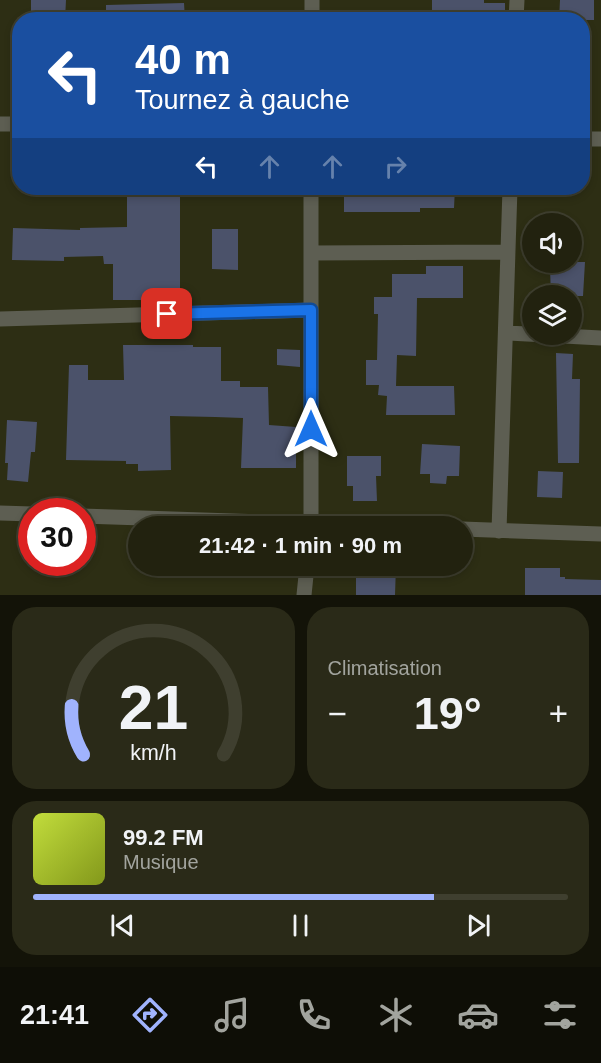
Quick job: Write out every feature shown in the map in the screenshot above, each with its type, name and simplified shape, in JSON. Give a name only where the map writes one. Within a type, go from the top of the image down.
[{"type":"street","points":[[311,195],[311,516]]},
{"type":"street","points":[[499,531],[510,195]]},
{"type":"street","points":[[311,252],[508,252]]},
{"type":"street","points":[[0,319],[311,310]]},
{"type":"street","points":[[506,333],[601,338]]},
{"type":"street","points":[[0,513],[18,514]]},
{"type":"street","points":[[96,517],[128,518]]},
{"type":"street","points":[[473,530],[601,534]]},
{"type":"street","points":[[304,595],[306,576]]},
{"type":"building","points":[[31,0],[66,0],[65,12],[31,12]]},
{"type":"building","points":[[432,0],[484,0],[484,3],[505,3],[505,12],[432,12]]},
{"type":"building","points":[[560,0],[594,0],[594,20],[590,20],[590,12],[559,12]]},
{"type":"building","points":[[184,3],[185,12],[106,12],[106,5]]},
{"type":"building","points":[[127,195],[180,195],[180,300],[113,300],[113,264],[104,264],[103,256],[64,257],[64,261],[12,260],[13,228],[80,230],[80,228],[127,227]]},
{"type":"building","points":[[344,195],[455,195],[454,208],[420,208],[420,212],[344,212]]},
{"type":"building","points":[[212,229],[238,229],[238,270],[212,269]]},
{"type":"building","points":[[582,262],[585,262],[583,296],[582,285],[551,285],[550,273],[582,273]]},
{"type":"building","points":[[426,266],[463,266],[463,298],[417,298],[416,356],[397,355],[396,386],[454,386],[455,415],[386,415],[387,396],[378,395],[379,385],[366,385],[366,360],[377,360],[378,314],[374,314],[374,297],[392,297],[392,274],[426,274]]},
{"type":"building","points":[[123,345],[221,347],[221,381],[240,381],[240,387],[268,387],[269,425],[296,427],[296,468],[241,468],[243,418],[215,417],[170,416],[171,470],[138,471],[138,464],[126,464],[126,461],[66,460],[69,365],[88,365],[88,380],[124,380]]},
{"type":"building","points":[[277,349],[300,350],[300,367],[277,365]]},
{"type":"building","points":[[556,353],[573,354],[572,379],[580,379],[579,463],[558,463]]},
{"type":"building","points":[[7,420],[37,422],[35,452],[31,452],[28,482],[7,480],[8,463],[5,463]]},
{"type":"building","points":[[422,444],[460,446],[459,476],[447,476],[446,484],[430,483],[430,474],[420,474]]},
{"type":"building","points":[[347,456],[381,456],[381,476],[376,476],[377,501],[353,501],[353,486],[347,486]]},
{"type":"building","points":[[538,471],[563,472],[562,498],[537,497]]},
{"type":"building","points":[[525,568],[560,568],[560,577],[565,577],[565,579],[601,580],[601,595],[525,595]]},
{"type":"building","points":[[356,576],[396,576],[395,595],[356,595]]},
{"type":"route","points":[[167,314],[311,310],[311,429]]}]
